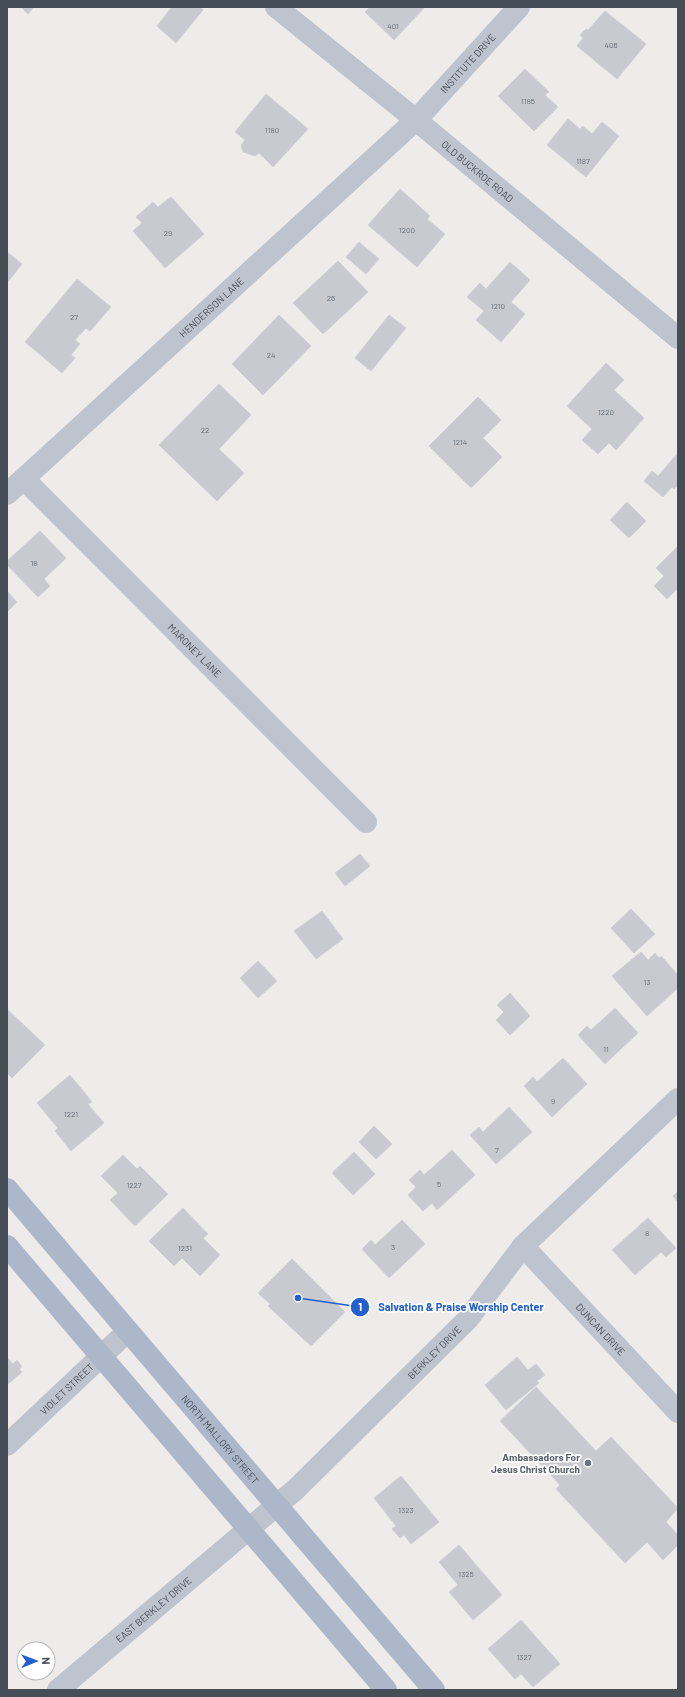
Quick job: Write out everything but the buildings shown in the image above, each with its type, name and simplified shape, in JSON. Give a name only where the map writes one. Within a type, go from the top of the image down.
[{"type":"main road","name":"NORTH MALLORY STREET","points":[[7,1189],[127,1332],[434,1690]]},
{"type":"main road","points":[[7,1246],[386,1690]]},
{"type":"street","name":"OLD BUCKROE ROAD","points":[[276,7],[416,120],[678,338]]},
{"type":"street","name":"INSTITUTE DRIVE","points":[[416,120],[519,7]]},
{"type":"street","name":"HENDERSON LANE","points":[[7,494],[416,120]]},
{"type":"street","name":"MARONEY LANE","points":[[24,479],[366,822]]},
{"type":"street","name":"BERKLEY DRIVE","points":[[248,1528],[277,1506],[468,1318],[523,1246],[678,1099]]},
{"type":"street","name":"DUNCAN DRIVE","points":[[523,1246],[678,1412]]},
{"type":"street","name":"VIOLET STREET","points":[[7,1445],[127,1332]]},
{"type":"street","name":"EAST BERKLEY DRIVE","points":[[58,1690],[248,1528]]},
{"type":"place","name":"Salvation & Praise Worship Center","points":[[298,1298]]},
{"type":"place","name":"Ambassadors For Jesus Christ Church","points":[[588,1463]]}]
